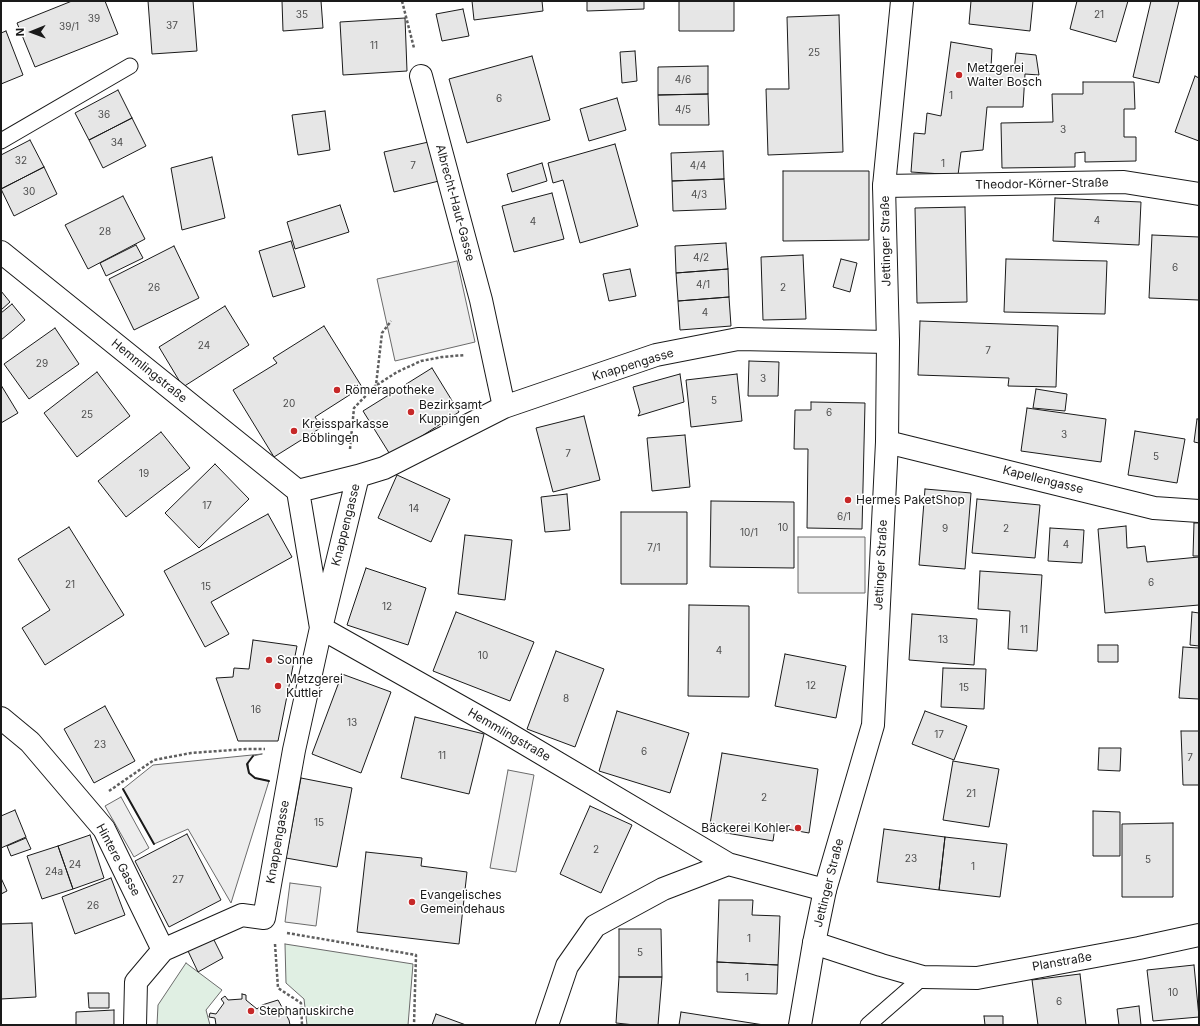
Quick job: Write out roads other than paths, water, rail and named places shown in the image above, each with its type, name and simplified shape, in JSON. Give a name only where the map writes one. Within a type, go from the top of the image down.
[{"type":"street","name":"Jettinger Straße","points":[[800,1025],[814,943],[826,890],[873,725],[887,442],[888,342],[884,186],[902,1]]},
{"type":"street","name":"Albrecht-Haut-Gasse","points":[[421,76],[481,300],[504,407]]},
{"type":"street","name":"Theodor-Körner-Straße","points":[[884,186],[1124,182],[1199,194]]},
{"type":"street","name":"Hemmlingstraße","points":[[1,252],[298,491]]},
{"type":"street","name":"Knappengasse","points":[[163,950],[242,915],[270,924],[294,750],[321,628],[358,476],[384,468],[504,407],[656,355],[738,339],[888,342]]},
{"type":"street","name":"Kapellengasse","points":[[887,442],[1154,508],[1199,511]]},
{"type":"street","points":[[321,628],[298,491],[358,476]]},
{"type":"street","name":"Hemmlingstraße","points":[[321,628],[502,730],[728,864],[826,890]]},
{"type":"street","name":"Hintere Gasse","points":[[1,718],[30,742],[104,829],[163,950]]},
{"type":"street","points":[[548,1025],[567,966],[596,926],[663,889],[728,864]]},
{"type":"street","name":"Planstraße","points":[[814,943],[923,977],[977,978],[1139,948],[1199,935]]},
{"type":"street","points":[[135,1025],[136,982],[163,950]]},
{"type":"lane","points":[[1,140],[130,66]]},
{"type":"lane","points":[[868,1025],[923,977]]},
{"type":"place","name":"Metzgerei Walter Bosch","points":[[959,75]]},
{"type":"place","name":"Römerapotheke","points":[[337,390]]},
{"type":"place","name":"Bezirksamt Kuppingen","points":[[411,412]]},
{"type":"place","name":"Kreissparkasse Böblingen","points":[[294,431]]},
{"type":"place","name":"Hermes PaketShop","points":[[848,500]]},
{"type":"place","name":"Sonne","points":[[269,660]]},
{"type":"place","name":"Metzgerei Kuttler","points":[[278,686]]},
{"type":"place","name":"Bäckerei Kohler","points":[[798,828]]},
{"type":"place","name":"Evangelisches Gemeindehaus","points":[[412,902]]},
{"type":"place","name":"Stephanuskirche","points":[[251,1011]]}]
